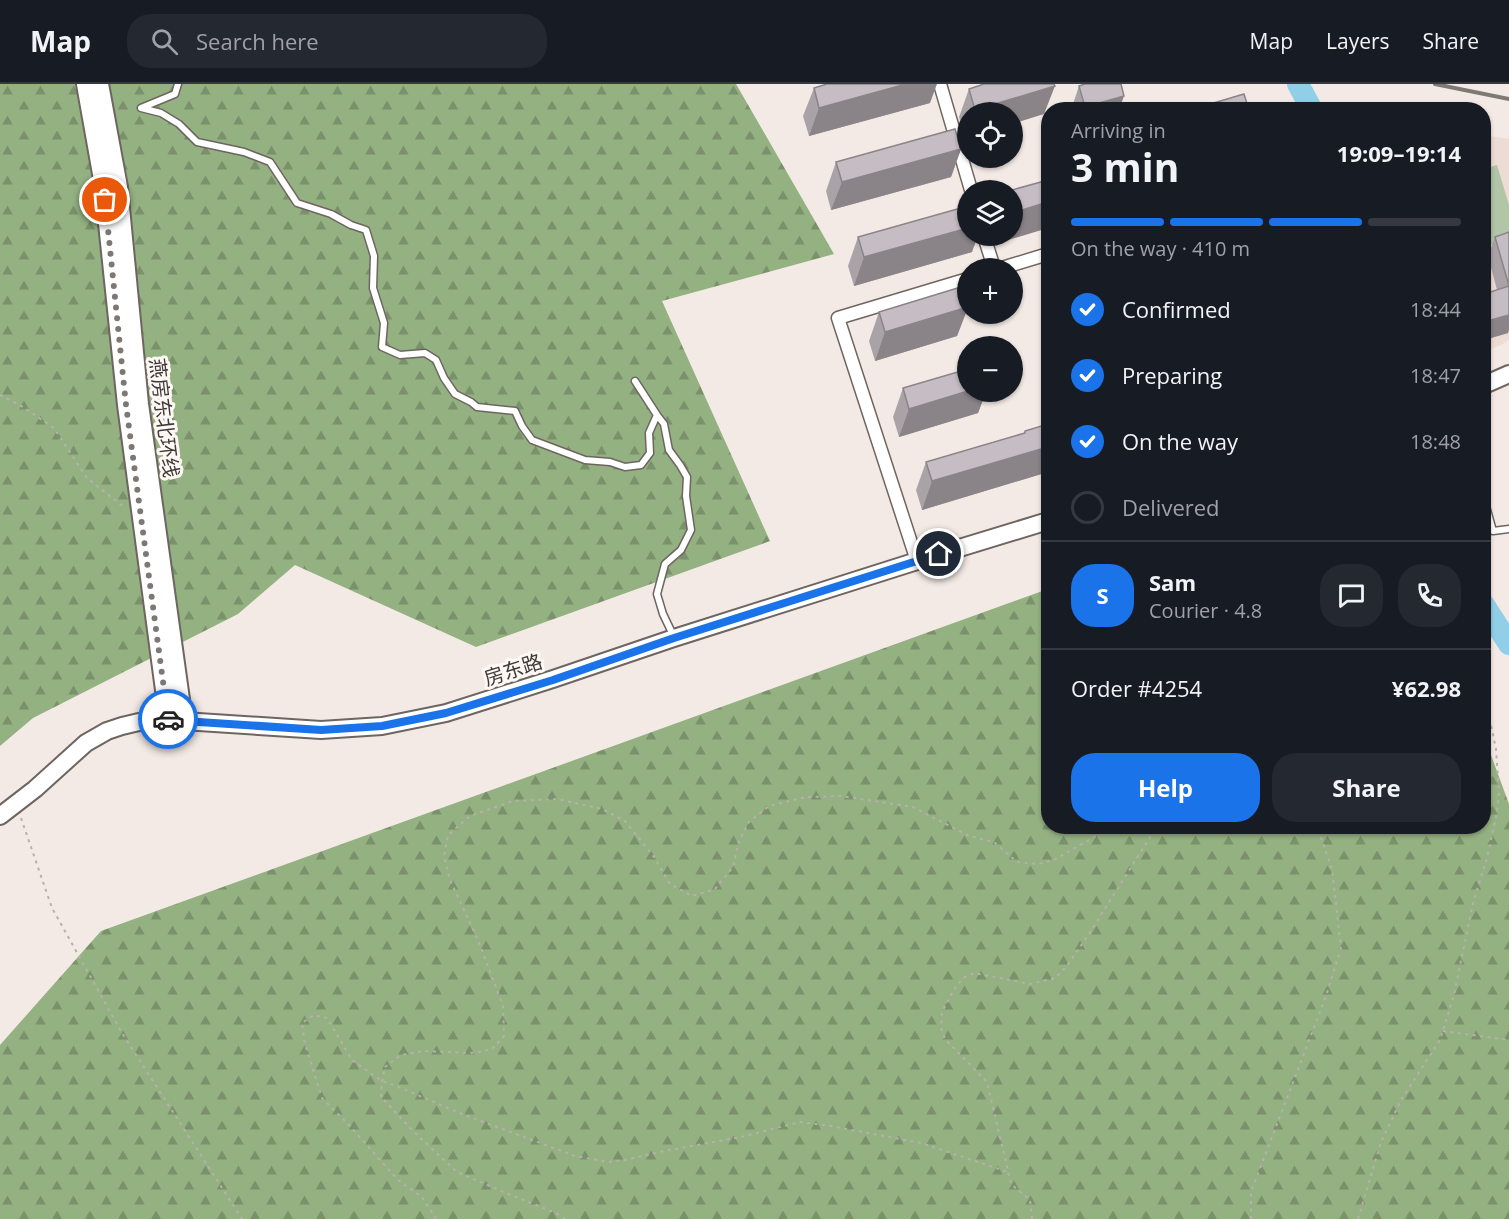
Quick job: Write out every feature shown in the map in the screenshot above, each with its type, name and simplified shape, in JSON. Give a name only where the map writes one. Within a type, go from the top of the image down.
[{"type":"main road","name":"燕房东北环线","points":[[85,84],[103,185],[126,405],[141,521],[176,720]]},
{"type":"main road","name":"燕房东北环线","points":[[100,84],[118,187],[176,720]]},
{"type":"main road","points":[[1491,382],[1509,374]]},
{"type":"main road","name":"房东路","points":[[0,816],[86,743],[107,731],[122,726],[176,720],[321,730],[382,726],[446,713],[553,680],[674,638],[1041,523]]},
{"type":"street","points":[[940,84],[968,180]]},
{"type":"street","points":[[1023,262],[1041,256]]},
{"type":"street","points":[[917,561],[838,318],[957,282]]},
{"type":"lane","points":[[178,84],[175,94],[141,108],[161,113],[179,124],[197,142],[244,152],[270,162],[297,203],[331,214],[366,230],[374,256],[373,288],[384,323],[382,347],[400,355],[425,353],[436,360],[455,394],[477,407],[515,411],[532,440],[585,460],[625,466],[641,465],[650,453],[649,433],[657,415]]},
{"type":"lane","points":[[635,381],[664,424],[669,450],[687,477],[686,496],[692,530],[681,550],[665,564],[657,594],[674,638]]},
{"type":"lane","points":[[1491,524],[1493,531],[1509,529]]},
{"type":"path","points":[[0,395],[54,428],[87,478],[141,521]]},
{"type":"path","points":[[1358,1219],[1381,1142],[1401,1100],[1440,1040],[1454,995],[1473,903],[1487,858],[1496,817],[1499,793],[1496,749],[1491,725]]},
{"type":"path","points":[[565,1219],[556,1213],[457,1172],[381,1097],[385,1067],[401,1055],[423,1051],[474,1053],[492,1049],[504,1035],[503,1006],[478,940],[450,880],[444,856],[448,835],[471,816],[513,801],[557,799],[602,809],[625,821],[654,857],[670,884],[692,896],[715,889],[733,867],[738,841],[749,822],[769,806],[807,797],[841,796],[913,807],[969,836],[994,842],[1017,862],[1038,864],[1054,860],[1099,834]]},
{"type":"path","points":[[16,804],[51,909],[122,1034],[242,1219]]},
{"type":"path","points":[[1032,1219],[1030,1200],[1011,1184],[987,1082],[945,1039],[941,1028],[942,1012],[952,991],[963,978],[974,973],[1030,984],[1055,978],[1066,967],[1089,934],[1152,834]]},
{"type":"path","points":[[1251,1219],[1251,1192],[1326,996],[1341,948],[1332,869],[1320,834]]},
{"type":"path","points":[[435,1219],[422,1197],[398,1180],[322,1098],[305,1044],[302,1023],[314,1015],[327,1018],[352,1060],[382,1081],[575,1156],[608,1162],[625,1160],[741,1137],[800,1122],[921,1143],[1008,1172]]},
{"type":"path","points":[[1443,1031],[1509,1040]]},
{"type":"shaded area","points":[[1491,136],[1509,139],[1509,339],[1491,349]]},
{"type":"green space","points":[[0,84],[736,84],[834,254],[662,301],[770,541],[476,647],[295,565],[238,614],[33,718],[0,746]]},
{"type":"green space","points":[[1497,165],[1509,205],[1509,240],[1491,245],[1491,167]]},
{"type":"green space","points":[[1041,592],[1041,834],[1491,834],[1491,755],[1509,804],[1509,1219],[0,1219],[0,1045],[101,931]]},
{"type":"building","points":[[827,84],[906,84],[819,108],[814,88]]},
{"type":"building","points":[[984,84],[1054,84],[1055,86],[1002,102],[973,102],[969,89]]},
{"type":"building","points":[[1121,84],[1124,96],[1103,102],[1084,102],[1079,86]]},
{"type":"building","points":[[1244,94],[1246,102],[1217,102]]},
{"type":"building","points":[[955,129],[957,136],[957,150],[842,182],[836,162]]},
{"type":"building","points":[[1041,182],[1041,204],[1023,210],[1023,187]]},
{"type":"building","points":[[957,209],[957,231],[864,257],[858,237]]},
{"type":"building","points":[[1509,232],[1509,286],[1495,237]]},
{"type":"building","points":[[1509,286],[1509,315],[1491,320],[1491,292]]},
{"type":"building","points":[[957,288],[957,310],[885,332],[879,312]]},
{"type":"building","points":[[957,372],[957,394],[909,409],[903,388]]},
{"type":"building","points":[[1041,426],[1041,449],[932,481],[926,462],[1025,433],[1025,431]]},
{"type":"waterway","points":[[1298,84],[1308,102]]},
{"type":"waterway","points":[[1491,616],[1509,644]]},
{"type":"railway","points":[[1435,84],[1509,99]]},
{"type":"way so far","points":[[105,200],[126,405],[168,719]]},
{"type":"route","points":[[168,719],[321,730],[382,726],[446,713],[939,554]]}]
